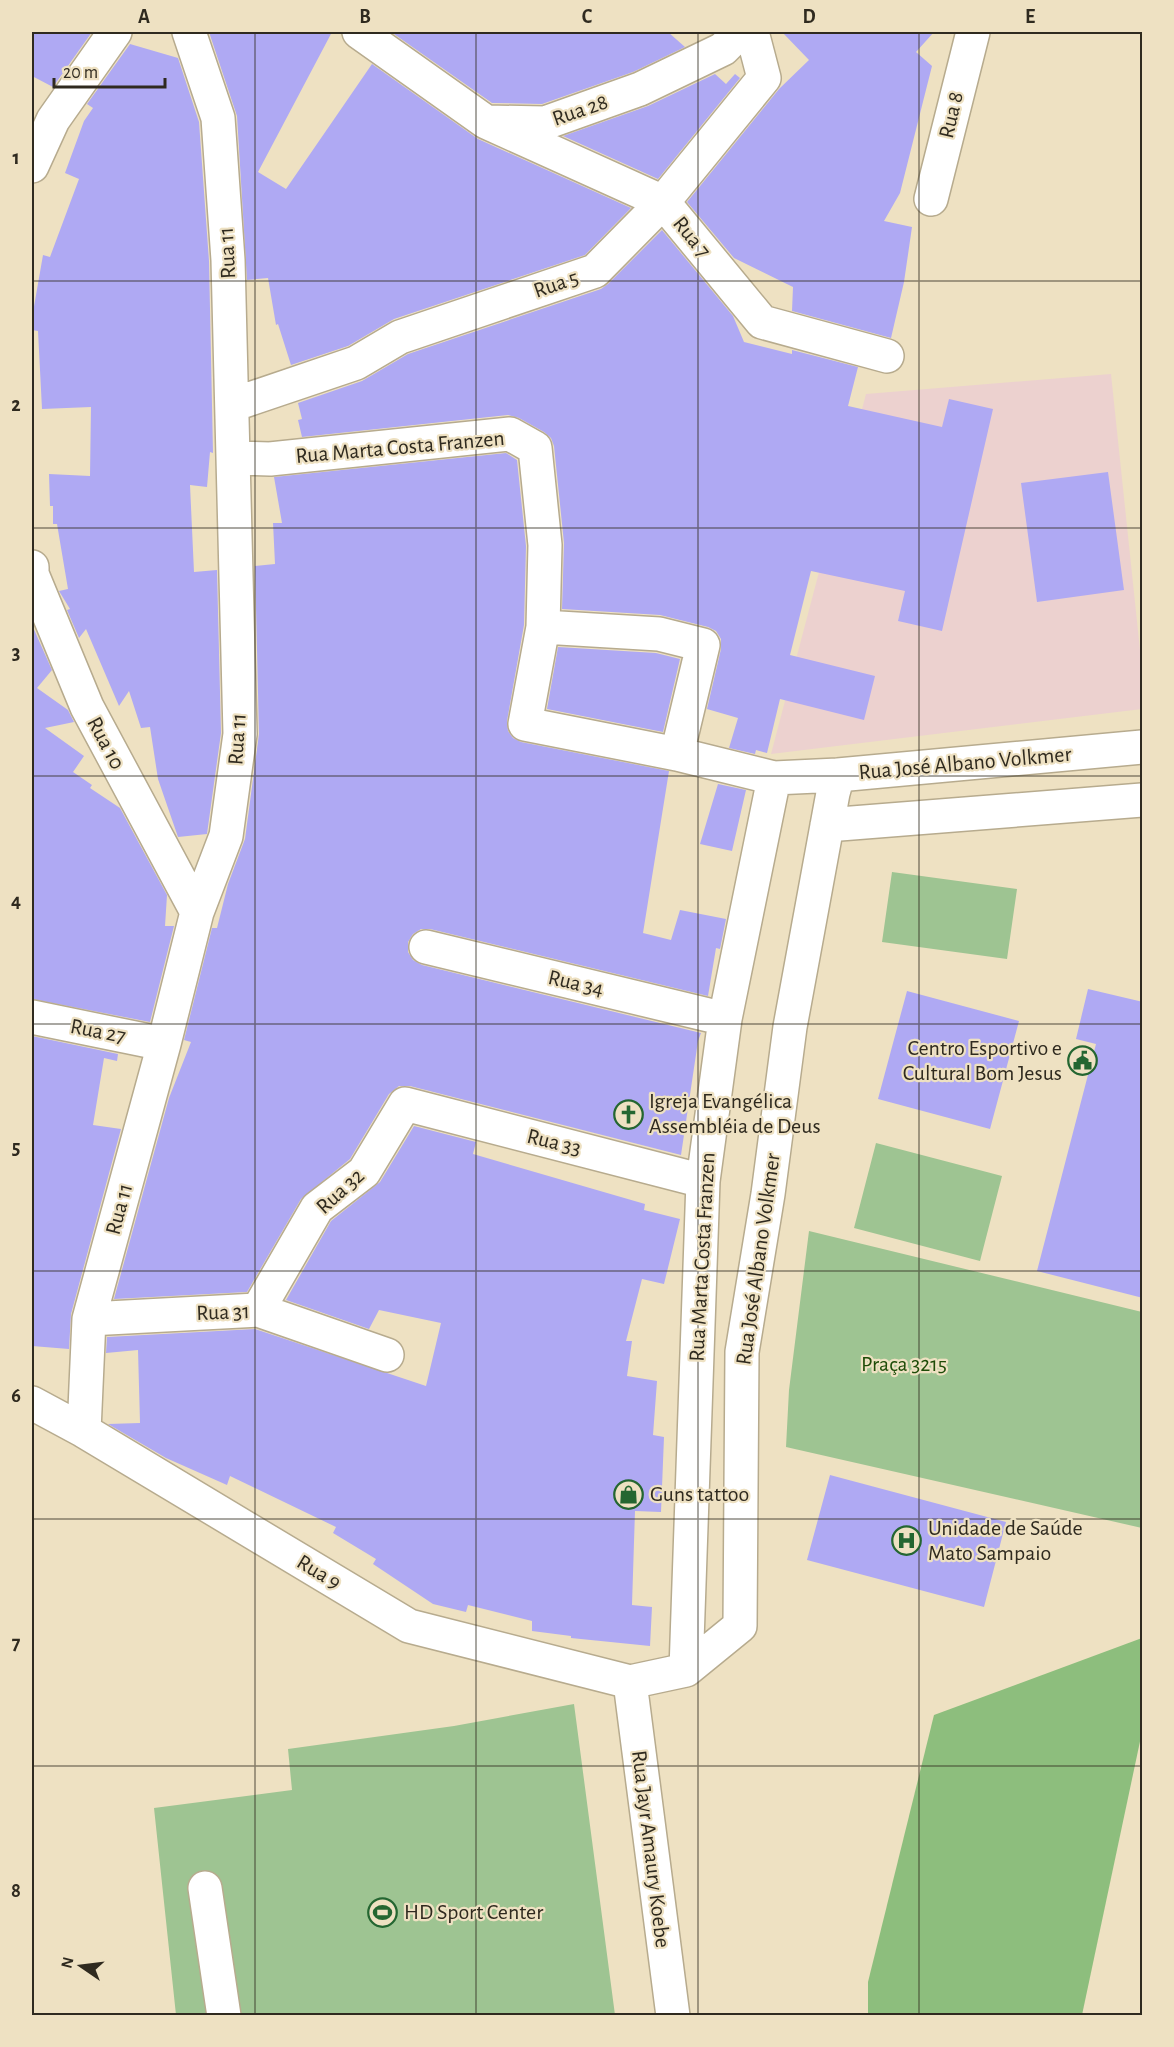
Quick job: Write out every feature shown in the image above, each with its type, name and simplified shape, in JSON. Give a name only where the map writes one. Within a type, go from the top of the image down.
[{"type":"street","points":[[32,166],[52,120],[115,32]]},
{"type":"street","name":"Rua 11","points":[[84,1431],[89,1319],[164,1044],[197,912],[226,836],[240,734],[228,260],[218,118],[189,32]]},
{"type":"street","points":[[359,32],[486,122]]},
{"type":"street","name":"Rua 28","points":[[486,122],[545,123],[630,93],[723,49],[740,32]]},
{"type":"street","name":"Rua 5","points":[[232,405],[356,363],[400,337],[595,271],[663,202],[764,78],[752,32]]},
{"type":"street","name":"Rua 8","points":[[931,199],[973,32]]},
{"type":"street","name":"Rua 7","points":[[486,122],[663,202],[762,322],[887,356]]},
{"type":"street","name":"Rua Marta Costa Franzen","points":[[234,458],[270,459],[510,434],[535,448],[545,545],[543,627],[525,724],[677,754],[774,778],[838,775]]},
{"type":"street","name":"Rua 10","points":[[32,567],[32,574],[87,707],[197,912]]},
{"type":"street","points":[[543,627],[658,634],[703,645],[677,754]]},
{"type":"street","name":"Rua José Albano Volkmer","points":[[686,1670],[740,1626],[742,1352],[768,1194],[790,1027],[838,775],[1143,747]]},
{"type":"street","name":"Rua Marta Costa Franzen","points":[[686,1670],[703,1180],[725,1019],[774,778]]},
{"type":"street","points":[[827,825],[1143,800]]},
{"type":"street","name":"Rua 34","points":[[426,948],[725,1019]]},
{"type":"street","name":"Rua 27","points":[[32,1017],[164,1044]]},
{"type":"street","name":"Rua 33","points":[[405,1104],[703,1180]]},
{"type":"street","name":"Rua 32","points":[[258,1310],[316,1208],[364,1172],[405,1104]]},
{"type":"street","name":"Rua 31","points":[[89,1319],[258,1310],[387,1355]]},
{"type":"street","name":"Rua 9","points":[[32,1402],[409,1626],[630,1682]]},
{"type":"street","points":[[630,1682],[686,1670]]},
{"type":"street","name":"Rua Jayr Amaury Koebe","points":[[630,1682],[673,2016]]},
{"type":"street","points":[[205,1888],[224,2016]]},
{"type":"shaded area","points":[[1111,374],[1142,669],[1142,709],[771,754],[866,394]]},
{"type":"green space","points":[[892,872],[1017,889],[1007,959],[882,942]]},
{"type":"green space","points":[[876,1143],[1002,1176],[980,1261],[854,1228]]},
{"type":"green space","name":"Praça 3215","points":[[809,1231],[1142,1312],[1142,1528],[786,1447],[789,1390]]},
{"type":"green space","points":[[1142,1638],[1142,1732],[1082,2015],[868,2015],[868,1982],[934,1715]]},
{"type":"green space","name":"HD Sport Center","points":[[574,1704],[615,2015],[176,2015],[154,1808],[292,1790],[288,1749],[454,1726]]},
{"type":"building","points":[[32,32],[92,32],[53,87],[32,76]]},
{"type":"building","points":[[209,32],[332,32],[258,172],[286,189],[372,64],[478,139],[631,208],[585,255],[394,319],[348,346],[291,365],[278,324],[276,325],[268,278],[247,280],[237,116]]},
{"type":"building","points":[[395,32],[668,32],[685,47],[633,72],[542,104],[492,103],[394,34]]},
{"type":"building","points":[[782,32],[934,32],[916,52],[932,66],[900,193],[884,221],[912,227],[904,282],[891,338],[792,311],[793,287],[734,258],[687,202],[779,89],[809,60]]},
{"type":"building","points":[[130,44],[178,58],[199,122],[209,261],[213,453],[210,452],[207,487],[190,485],[194,572],[217,570],[221,733],[207,834],[178,837],[158,779],[150,727],[141,728],[129,691],[119,706],[86,629],[79,638],[67,610],[70,609],[59,591],[68,589],[57,524],[53,524],[53,506],[50,506],[49,474],[90,476],[91,407],[42,409],[38,331],[32,330],[43,255],[50,257],[79,179],[65,173],[84,121],[93,108],[87,104]]},
{"type":"building","points":[[715,74],[726,84],[735,74],[740,78],[658,179],[563,136],[648,106]]},
{"type":"building","points":[[662,230],[733,316],[744,342],[792,354],[792,350],[858,367],[848,406],[942,427],[949,399],[993,409],[942,631],[898,621],[905,591],[811,571],[790,655],[875,676],[864,720],[780,699],[767,753],[756,750],[755,754],[729,748],[738,718],[707,709],[721,649],[721,639],[716,631],[660,615],[562,609],[564,543],[554,446],[551,438],[544,432],[519,418],[508,415],[302,437],[298,420],[302,419],[298,403],[362,381],[408,354],[601,289]]},
{"type":"building","points":[[506,453],[517,460],[526,546],[524,625],[507,721],[508,731],[513,738],[521,742],[669,771],[643,933],[671,940],[680,910],[726,919],[720,949],[716,948],[708,996],[430,929],[421,929],[413,934],[408,942],[408,952],[413,960],[422,965],[701,1033],[681,1155],[410,1086],[399,1086],[389,1094],[350,1159],[301,1199],[247,1292],[114,1299],[169,1098],[191,1042],[184,1040],[212,928],[217,928],[228,884],[245,839],[259,734],[255,566],[275,564],[273,523],[282,523],[274,477]]},
{"type":"building","points":[[1108,472],[1124,590],[1037,602],[1021,483]]},
{"type":"building","points":[[32,625],[52,670],[37,688],[68,710],[74,722],[45,728],[84,756],[73,772],[92,785],[90,788],[120,808],[167,895],[165,926],[174,926],[150,1022],[32,999]]},
{"type":"building","points":[[558,647],[656,653],[680,659],[663,732],[547,709]]},
{"type":"building","points":[[718,784],[746,790],[732,851],[700,844]]},
{"type":"building","points":[[1088,989],[1143,1002],[1143,1298],[1037,1271],[1096,1044],[1076,1039]]},
{"type":"building","points":[[907,991],[1019,1021],[990,1129],[878,1099]]},
{"type":"building","points":[[32,1036],[118,1054],[117,1061],[104,1058],[93,1125],[121,1129],[71,1314],[69,1349],[32,1346]]},
{"type":"building","points":[[414,1126],[476,1142],[473,1154],[645,1204],[644,1210],[680,1219],[664,1284],[642,1279],[626,1341],[632,1341],[627,1376],[657,1381],[653,1435],[664,1437],[661,1512],[635,1511],[632,1605],[652,1607],[650,1646],[571,1638],[571,1636],[532,1631],[532,1621],[468,1605],[466,1612],[433,1604],[373,1564],[376,1559],[333,1533],[336,1527],[230,1476],[227,1485],[166,1458],[108,1424],[140,1423],[138,1350],[106,1353],[107,1337],[255,1329],[426,1386],[441,1323],[379,1310],[369,1329],[286,1300],[331,1221],[380,1182]]},
{"type":"building","name":"Unidade de Saúde Mato Sampaio","points":[[830,1475],[1006,1522],[984,1607],[807,1560]]},
{"type":"place","name":"Centro Esportivo e Cultural Bom Jesus","points":[[1083,1061]]},
{"type":"place","name":"Igreja Evangélica Assembléia de Deus","points":[[628,1114]]},
{"type":"place","name":"Guns tattoo","points":[[629,1494]]},
{"type":"place","name":"Unidade de Saúde Mato Sampaio","points":[[907,1541]]},
{"type":"place","name":"HD Sport Center","points":[[383,1912]]}]
